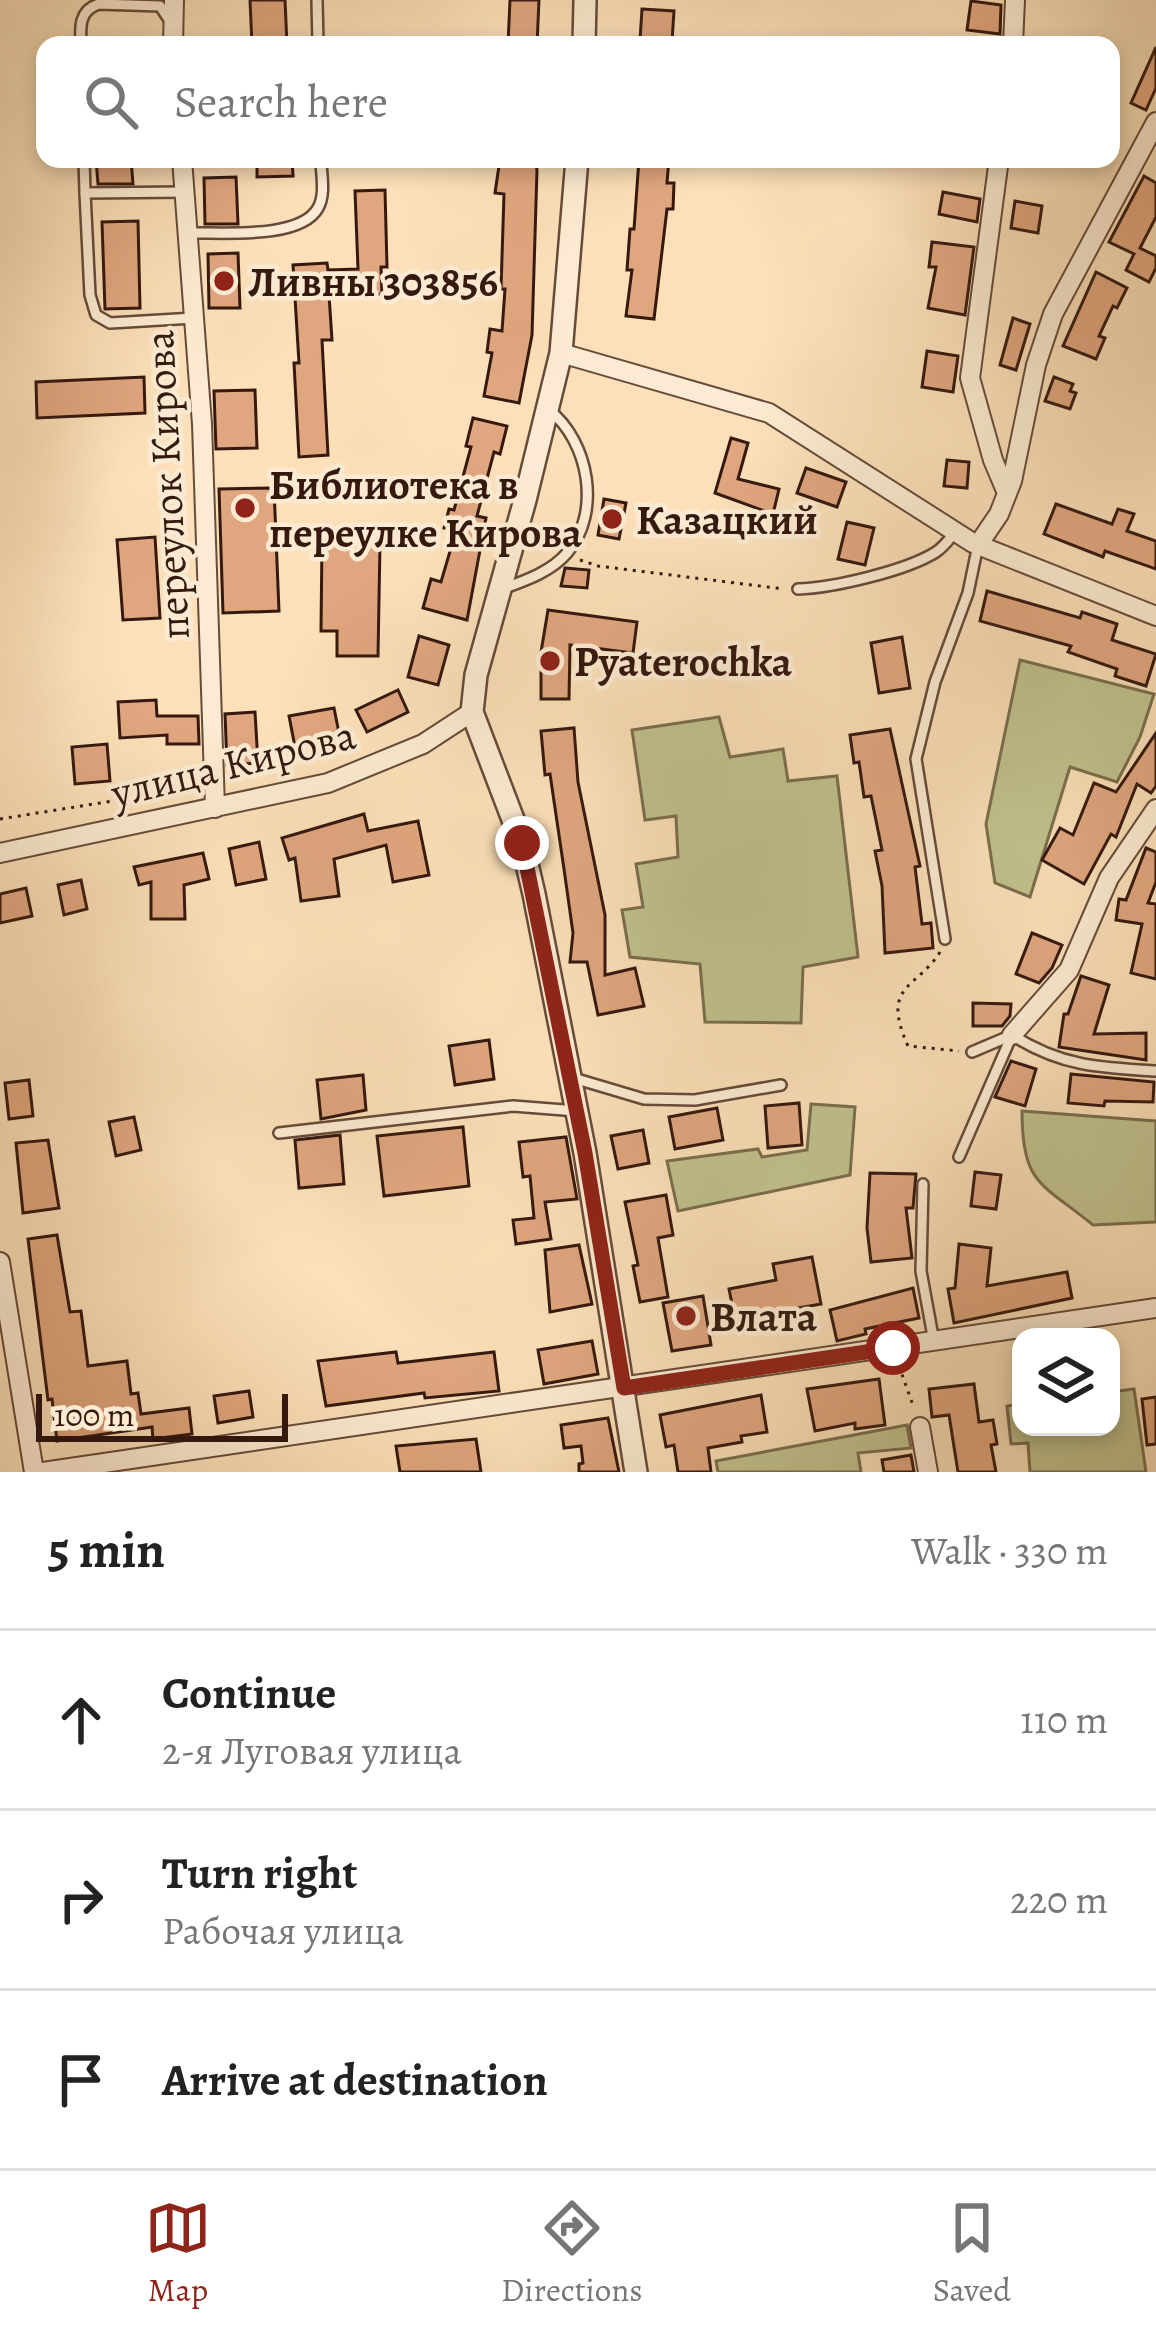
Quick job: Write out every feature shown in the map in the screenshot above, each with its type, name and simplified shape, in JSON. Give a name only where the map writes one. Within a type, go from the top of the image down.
[{"type":"street","points":[[172,36],[174,0]]},
{"type":"street","points":[[584,36],[585,0]]},
{"type":"street","points":[[1013,36],[1015,0]]},
{"type":"street","points":[[978,545],[1007,494],[1036,365],[1053,314],[1156,122]]},
{"type":"street","name":"переулок Кирова","points":[[183,168],[202,424],[215,808]]},
{"type":"street","points":[[576,168],[560,353],[476,675],[472,712],[522,843],[577,1111],[636,1472]]},
{"type":"street","points":[[998,168],[970,379],[1007,494]]},
{"type":"street","points":[[560,353],[770,413],[978,545],[1156,616]]},
{"type":"street","name":"улица Кирова","points":[[0,854],[328,783],[423,744],[472,712]]},
{"type":"street","points":[[1012,1034],[1069,970],[1109,878],[1156,809]]},
{"type":"street","points":[[0,1262],[39,1472],[1156,1308]]},
{"type":"street","points":[[920,1427],[928,1472]]},
{"type":"lane","points":[[317,0],[318,36]]},
{"type":"lane","points":[[80,36],[81,20],[99,4],[160,6],[168,16],[171,36]]},
{"type":"lane","points":[[84,168],[90,295],[96,315],[110,323],[194,318]]},
{"type":"lane","points":[[188,233],[281,230],[303,222],[322,199],[321,168]]},
{"type":"lane","points":[[85,193],[185,192]]},
{"type":"lane","points":[[502,589],[538,574],[565,555],[585,516],[586,475],[571,434],[548,410]]},
{"type":"lane","points":[[797,589],[833,589],[858,577],[904,566],[939,551],[956,531]]},
{"type":"lane","points":[[945,939],[916,759],[935,682],[968,593],[978,545]]},
{"type":"lane","points":[[972,1052],[1012,1034]]},
{"type":"lane","points":[[1012,1034],[1043,1055],[1094,1068],[1156,1071]]},
{"type":"lane","points":[[959,1157],[1012,1034]]},
{"type":"lane","points":[[570,1077],[644,1099],[695,1100],[781,1085]]},
{"type":"lane","points":[[279,1133],[513,1106],[577,1111]]},
{"type":"lane","points":[[923,1184],[921,1271],[934,1342]]},
{"type":"path","points":[[565,555],[598,566],[797,589]]},
{"type":"path","points":[[0,819],[214,784]]},
{"type":"path","points":[[945,939],[938,958],[905,984],[900,1000],[902,1032],[908,1046],[972,1052]]},
{"type":"path","points":[[893,1348],[920,1427]]},
{"type":"green space","points":[[1020,660],[1154,694],[1140,737],[1117,782],[1070,767],[1030,897],[995,883],[986,824]]},
{"type":"green space","points":[[719,717],[730,757],[783,749],[788,781],[837,776],[858,957],[803,967],[801,1023],[705,1022],[700,964],[630,957],[622,910],[643,907],[636,864],[678,857],[676,816],[645,820],[632,730]]},
{"type":"green space","points":[[811,1104],[855,1107],[850,1175],[678,1211],[667,1161],[758,1149],[762,1157],[807,1150]]},
{"type":"green space","points":[[1022,1111],[1156,1121],[1156,1222],[1093,1225],[1047,1189],[1030,1168]]},
{"type":"green space","points":[[1134,1389],[1146,1472],[1030,1472],[1028,1443],[1011,1444],[1007,1406],[1012,1405],[1012,1436],[1120,1436],[1120,1391]]},
{"type":"green space","points":[[907,1425],[911,1448],[858,1453],[861,1472],[718,1472],[716,1461]]},
{"type":"building","points":[[250,0],[285,0],[287,36],[252,36]]},
{"type":"building","points":[[510,0],[539,0],[537,36],[508,36]]},
{"type":"building","points":[[971,1],[1001,5],[1000,34],[967,30]]},
{"type":"building","points":[[642,9],[674,11],[672,36],[640,36]]},
{"type":"building","points":[[1156,47],[1156,88],[1146,110],[1131,103]]},
{"type":"building","points":[[97,168],[132,168],[133,184],[98,184]]},
{"type":"building","points":[[257,168],[293,168],[293,176],[257,177]]},
{"type":"building","points":[[499,168],[537,168],[532,335],[519,403],[484,396],[492,353],[487,352],[490,329],[502,331],[505,289],[501,289],[504,194],[495,193]]},
{"type":"building","points":[[638,168],[668,168],[667,183],[674,183],[673,209],[667,209],[654,319],[626,316],[632,270],[627,270],[630,229],[634,229]]},
{"type":"building","points":[[1144,176],[1156,183],[1156,217],[1140,248],[1156,256],[1149,282],[1126,270],[1134,254],[1109,242]]},
{"type":"building","points":[[236,177],[238,224],[205,224],[204,178]]},
{"type":"building","points":[[385,190],[387,267],[381,267],[382,294],[329,295],[332,340],[322,340],[328,455],[299,457],[293,265],[327,263],[328,270],[358,269],[355,191]]},
{"type":"building","points":[[943,192],[980,199],[977,222],[939,214]]},
{"type":"building","points":[[1015,201],[1042,206],[1038,233],[1011,228]]},
{"type":"building","points":[[138,221],[140,308],[105,309],[102,222]]},
{"type":"building","points":[[932,242],[974,247],[965,315],[928,308],[936,267],[929,267]]},
{"type":"building","points":[[238,253],[240,308],[209,308],[208,254]]},
{"type":"building","points":[[1096,272],[1127,288],[1099,336],[1105,338],[1096,359],[1063,346]]},
{"type":"building","points":[[1013,318],[1030,324],[1016,370],[1000,365]]},
{"type":"building","points":[[927,351],[958,356],[953,392],[922,387]]},
{"type":"building","points":[[144,377],[145,413],[37,418],[36,382]]},
{"type":"building","points":[[1054,377],[1073,384],[1070,391],[1076,393],[1070,409],[1045,401]]},
{"type":"building","points":[[255,390],[257,448],[216,449],[214,391]]},
{"type":"building","points":[[473,418],[507,426],[500,454],[494,452],[477,516],[486,518],[467,620],[423,608],[431,579],[441,582],[456,531],[444,528],[449,509],[454,510],[471,447],[466,446]]},
{"type":"building","points":[[731,438],[748,443],[738,479],[779,489],[773,514],[715,493]]},
{"type":"building","points":[[947,460],[969,462],[967,488],[944,486]]},
{"type":"building","points":[[806,468],[846,482],[837,507],[797,493]]},
{"type":"building","points":[[274,488],[279,611],[223,613],[219,489]]},
{"type":"building","points":[[604,499],[626,503],[619,539],[598,535]]},
{"type":"building","points":[[1056,504],[1112,524],[1118,509],[1134,514],[1127,531],[1156,541],[1156,569],[1105,551],[1103,557],[1044,534]]},
{"type":"building","points":[[847,522],[874,528],[865,565],[838,559]]},
{"type":"building","points":[[155,537],[160,618],[123,620],[117,540]]},
{"type":"building","points":[[322,542],[380,543],[378,656],[337,656],[337,631],[321,631]]},
{"type":"building","points":[[565,568],[589,570],[587,588],[561,586]]},
{"type":"building","points":[[987,591],[1117,624],[1112,640],[1156,654],[1146,686],[1115,676],[1117,669],[1068,652],[1071,646],[980,621]]},
{"type":"building","points":[[548,610],[637,622],[633,653],[570,645],[569,699],[541,699],[541,652]]},
{"type":"building","points":[[419,636],[449,645],[438,685],[408,677]]},
{"type":"building","points":[[902,637],[910,688],[879,693],[871,643]]},
{"type":"building","points":[[398,690],[408,712],[367,732],[356,710]]},
{"type":"building","points":[[156,700],[157,716],[198,716],[199,744],[167,744],[167,735],[120,738],[118,702]]},
{"type":"building","points":[[334,708],[340,738],[295,747],[289,716]]},
{"type":"building","points":[[255,712],[258,763],[227,765],[225,714]]},
{"type":"building","points":[[574,728],[578,782],[605,915],[605,975],[635,968],[644,1006],[598,1015],[587,962],[570,962],[573,933],[541,731]]},
{"type":"building","points":[[890,729],[920,866],[915,867],[922,924],[931,923],[933,948],[885,953],[875,851],[882,850],[871,796],[864,797],[850,735]]},
{"type":"building","points":[[1156,733],[1156,786],[1151,793],[1137,784],[1116,837],[1111,834],[1084,884],[1042,860],[1060,828],[1073,835],[1094,783],[1116,792]]},
{"type":"building","points":[[107,744],[110,781],[75,784],[72,747]]},
{"type":"building","points":[[364,814],[368,831],[418,821],[429,875],[393,882],[386,845],[334,859],[339,896],[301,901],[295,858],[289,860],[282,838]]},
{"type":"building","points":[[259,842],[266,879],[236,885],[229,849]]},
{"type":"building","points":[[1146,848],[1156,852],[1156,882],[1148,903],[1156,904],[1156,979],[1131,973],[1142,924],[1116,920],[1119,899],[1126,900]]},
{"type":"building","points":[[203,853],[209,879],[184,885],[185,919],[151,919],[151,882],[139,885],[134,867]]},
{"type":"building","points":[[81,880],[87,909],[64,915],[58,885]]},
{"type":"building","points":[[26,888],[32,916],[0,923],[0,894]]},
{"type":"building","points":[[1032,933],[1062,945],[1039,983],[1016,974]]},
{"type":"building","points":[[1081,976],[1109,985],[1094,1034],[1146,1033],[1146,1060],[1059,1047],[1064,1014],[1068,1014]]},
{"type":"building","points":[[973,1003],[1011,1004],[1010,1016],[1002,1026],[973,1026]]},
{"type":"building","points":[[489,1040],[494,1079],[455,1085],[449,1046]]},
{"type":"building","points":[[1011,1061],[1036,1069],[1025,1106],[995,1097]]},
{"type":"building","points":[[1071,1074],[1154,1082],[1153,1102],[1068,1103]]},
{"type":"building","points":[[363,1075],[366,1110],[321,1119],[317,1080]]},
{"type":"building","points":[[29,1080],[33,1116],[9,1119],[5,1083]]},
{"type":"building","points":[[799,1103],[802,1145],[768,1148],[765,1106]]},
{"type":"building","points":[[717,1108],[723,1140],[675,1149],[669,1117]]},
{"type":"building","points":[[134,1117],[141,1150],[116,1156],[109,1122]]},
{"type":"building","points":[[463,1127],[469,1186],[384,1196],[377,1136]]},
{"type":"building","points":[[643,1130],[649,1163],[618,1169],[611,1136]]},
{"type":"building","points":[[340,1135],[344,1184],[299,1188],[295,1140]]},
{"type":"building","points":[[566,1137],[577,1199],[545,1202],[551,1239],[516,1244],[513,1220],[534,1218],[530,1176],[523,1177],[519,1142]]},
{"type":"building","points":[[48,1140],[59,1208],[23,1213],[16,1143]]},
{"type":"building","points":[[975,1172],[1001,1175],[996,1209],[971,1206]]},
{"type":"building","points":[[870,1173],[916,1174],[913,1208],[906,1208],[912,1258],[871,1262],[867,1228]]},
{"type":"building","points":[[666,1195],[673,1235],[658,1238],[668,1297],[640,1302],[625,1202]]},
{"type":"building","points":[[57,1235],[70,1312],[81,1311],[88,1366],[127,1361],[131,1394],[138,1393],[141,1414],[189,1408],[192,1434],[153,1439],[152,1427],[57,1441],[28,1239]]},
{"type":"building","points":[[959,1244],[991,1248],[987,1286],[1067,1272],[1072,1298],[954,1323],[948,1289],[955,1288]]},
{"type":"building","points":[[579,1245],[592,1304],[550,1312],[545,1250]]},
{"type":"building","points":[[812,1257],[821,1304],[759,1315],[762,1329],[738,1334],[729,1289],[776,1280],[773,1264]]},
{"type":"building","points":[[913,1288],[919,1318],[865,1329],[866,1334],[837,1341],[830,1310]]},
{"type":"building","name":"Влата","points":[[703,1296],[711,1345],[672,1351],[663,1303]]},
{"type":"building","points":[[592,1341],[598,1374],[544,1384],[538,1350]]},
{"type":"building","points":[[396,1352],[398,1363],[494,1352],[499,1391],[425,1398],[424,1393],[326,1406],[318,1361]]},
{"type":"building","points":[[879,1379],[885,1425],[855,1429],[855,1423],[815,1431],[807,1389]]},
{"type":"building","points":[[974,1384],[979,1422],[993,1420],[996,1472],[958,1472],[949,1415],[932,1417],[929,1389]]},
{"type":"building","points":[[249,1391],[253,1417],[218,1423],[214,1396]]},
{"type":"building","points":[[761,1395],[767,1432],[708,1448],[711,1472],[678,1472],[674,1445],[666,1447],[660,1415]]},
{"type":"building","points":[[1156,1397],[1156,1444],[1147,1445],[1142,1399]]},
{"type":"building","points":[[608,1418],[619,1472],[579,1472],[581,1446],[564,1448],[561,1425]]},
{"type":"building","points":[[476,1439],[481,1472],[400,1472],[396,1446]]},
{"type":"building","points":[[911,1455],[914,1472],[884,1472],[882,1460]]},
{"type":"place","name":"Ливны 303856","points":[[224,281]]},
{"type":"place","name":"Библиотека в переулке Кирова","points":[[245,508]]},
{"type":"place","name":"Казацкий","points":[[612,519]]},
{"type":"place","name":"Pyaterochka","points":[[550,661]]},
{"type":"place","name":"Влата","points":[[686,1316]]},
{"type":"route","points":[[522,843],[585,1153],[624,1388],[893,1348]]}]
